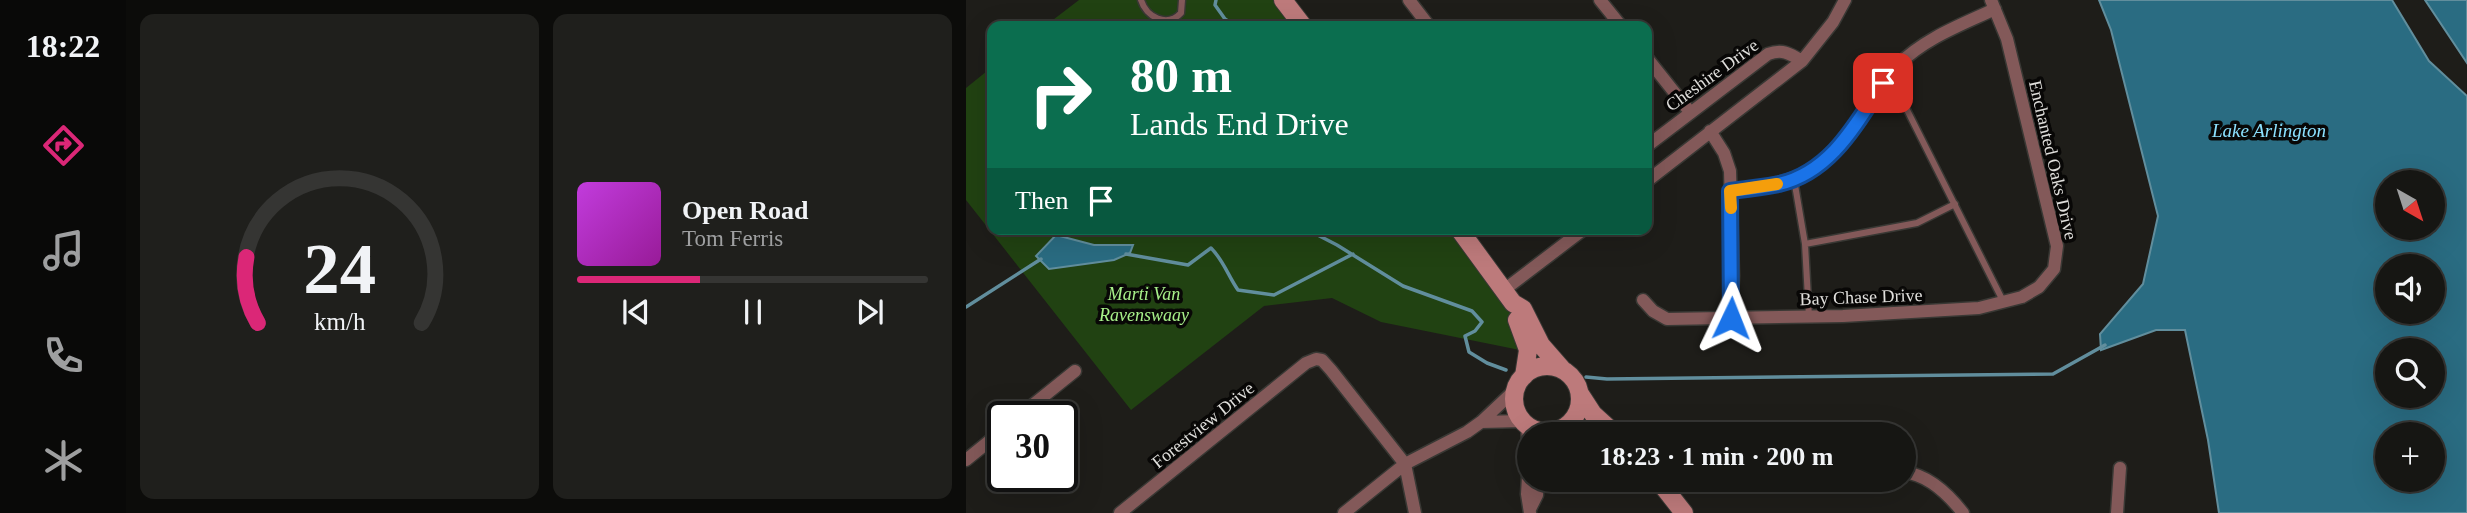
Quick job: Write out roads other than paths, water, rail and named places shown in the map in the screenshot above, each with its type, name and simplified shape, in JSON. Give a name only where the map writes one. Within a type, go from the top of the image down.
[{"type":"street","points":[[1283,0],[1299,21]]},
{"type":"street","points":[[1409,0],[1425,21]]},
{"type":"street","points":[[1600,0],[1617,21]]},
{"type":"street","points":[[1652,177],[1802,61],[1833,22],[1845,0]]},
{"type":"street","points":[[1730,191],[1780,184],[1820,165],[1843,143],[1889,74],[1920,46],[1993,4]]},
{"type":"street","name":"Enchanted Oaks Drive","points":[[1993,4],[2007,39],[2057,246],[2054,269],[2046,280],[2030,293],[2003,302]]},
{"type":"street","name":"Cheshire Drive","points":[[1652,142],[1768,54],[1779,50],[1802,61]]},
{"type":"street","points":[[1652,64],[1690,112]]},
{"type":"street","points":[[1710,131],[1724,153],[1730,171],[1731,318]]},
{"type":"street","points":[[1463,235],[1509,296],[1523,309],[1541,345],[1577,384],[1593,414],[1602,422]]},
{"type":"street","points":[[1509,296],[1577,235]]},
{"type":"street","points":[[1509,296],[1528,350],[1514,400],[1516,412],[1523,422]]},
{"type":"street","name":"Bay Chase Drive","points":[[1643,300],[1653,312],[1668,319],[1809,317],[1960,310],[2003,302]]},
{"type":"street","name":"Forestview Drive","points":[[1120,513],[1306,363],[1316,359],[1322,360],[1405,464]]},
{"type":"street","points":[[1344,513],[1405,464],[1481,422],[1520,382],[1540,367],[1562,369]]},
{"type":"street","points":[[1038,401],[1075,371]]},
{"type":"street","points":[[1568,422],[1577,415],[1580,394]]},
{"type":"street","points":[[1481,422],[1517,423]]},
{"type":"street","points":[[966,460],[987,443]]},
{"type":"street","points":[[1405,464],[1415,513]]},
{"type":"street","points":[[2116,513],[2120,468]]},
{"type":"street","points":[[1916,477],[1932,484],[1950,497],[1963,513]]},
{"type":"street","points":[[1527,492],[1530,511]]},
{"type":"street","points":[[1530,511],[1537,492]]},
{"type":"street","points":[[1667,492],[1684,513]]},
{"type":"lane","points":[[1141,0],[1149,14],[1169,21],[1181,13],[1182,0]]},
{"type":"lane","points":[[1889,74],[2003,302]]},
{"type":"lane","points":[[1794,179],[1805,244],[1809,317]]},
{"type":"lane","points":[[1805,244],[1917,223],[1955,204]]},
{"type":"water","name":"Lake Arlington","points":[[2099,0],[2392,0],[2429,61],[2467,96],[2467,513],[2219,513],[2208,440],[2185,330],[2156,330],[2101,350],[2100,334],[2143,284],[2158,216],[2111,30]]},
{"type":"water","points":[[2425,0],[2467,0],[2467,63]]},
{"type":"water","points":[[1056,235],[1094,245],[1133,245],[1130,253],[1114,260],[1049,269],[1036,256]]},
{"type":"waterway","points":[[1216,0],[1215,5],[1228,21]]},
{"type":"waterway","points":[[1318,235],[1403,286],[1472,311],[1482,322],[1475,331],[1465,336],[1469,352],[1506,370]]},
{"type":"waterway","points":[[1126,254],[1188,265],[1211,248],[1238,290],[1274,295],[1353,254]]},
{"type":"waterway","points":[[966,307],[1041,259]]},
{"type":"waterway","points":[[1586,377],[1607,379],[2053,374],[2105,345]]},
{"type":"park label","name":"Marti Van Ravenswaay","points":[[1144,304]]}]
